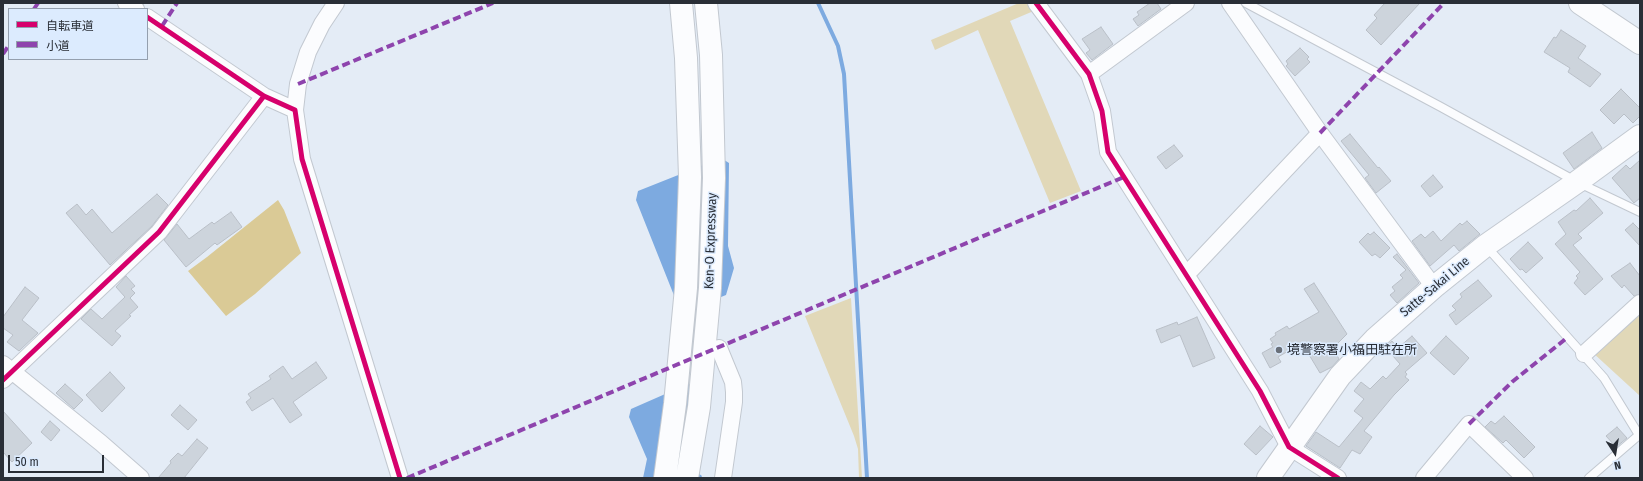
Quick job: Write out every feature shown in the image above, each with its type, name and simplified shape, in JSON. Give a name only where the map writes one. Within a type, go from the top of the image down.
[{"type":"main road","name":"Ken-O Expressway","points":[[665,478],[675,404],[686,288],[690,177],[686,58],[681,3]]},
{"type":"main road","name":"Ken-O Expressway","points":[[688,478],[699,406],[710,288],[714,178],[711,55],[706,3]]},
{"type":"main road","points":[[1580,3],[1640,43]]},
{"type":"main road","name":"Satte-Sakai Line","points":[[1268,478],[1340,376],[1375,339],[1434,287],[1485,246],[1640,136]]},
{"type":"street","points":[[336,3],[322,24],[308,52],[298,84],[295,110],[302,159],[400,478]]},
{"type":"street","points":[[1036,3],[1089,74],[1102,111],[1108,152],[1260,391],[1289,447],[1338,478]]},
{"type":"street","points":[[1089,74],[1186,3]]},
{"type":"street","points":[[1230,3],[1320,133],[1434,287]]},
{"type":"street","points":[[148,17],[264,96],[295,110]]},
{"type":"street","points":[[141,478],[101,443],[6,372],[158,232],[264,96]]},
{"type":"street","points":[[1186,275],[1320,133]]},
{"type":"street","points":[[1584,354],[1640,303]]},
{"type":"street","points":[[719,348],[733,382],[734,392],[723,478]]},
{"type":"street","points":[[1424,478],[1470,424],[1525,478]]},
{"type":"lane","points":[[1246,3],[1428,100],[1577,182],[1640,212]]},
{"type":"lane","points":[[1485,246],[1584,354],[1604,378],[1639,435],[1589,478]]},
{"type":"shaded area","points":[[1019,3],[1029,3],[1036,10],[1010,21],[1081,191],[1050,203],[978,30],[935,50],[931,40]]},
{"type":"shaded area","points":[[278,200],[284,210],[301,253],[255,294],[226,316],[188,271]]},
{"type":"shaded area","points":[[851,298],[862,478],[859,478],[858,449],[854,436],[805,316]]},
{"type":"shaded area","points":[[1640,308],[1640,396],[1592,352]]},
{"type":"water","points":[[721,158],[729,163],[728,246],[734,268],[726,295],[681,313],[636,200],[638,191]]},
{"type":"water","points":[[688,384],[696,387],[694,470],[702,476],[701,478],[643,478],[647,459],[629,417],[631,409]]},
{"type":"building","points":[[1150,3],[1157,3],[1161,9],[1138,26],[1133,19],[1139,15],[1137,12]]},
{"type":"building","points":[[1385,3],[1420,3],[1381,45],[1366,30],[1377,18],[1374,15]]},
{"type":"building","points":[[1101,27],[1113,44],[1092,60],[1086,53],[1090,50],[1082,39]]},
{"type":"building","points":[[1561,30],[1586,46],[1578,58],[1601,74],[1590,87],[1568,72],[1570,68],[1544,52],[1554,37],[1556,38]]},
{"type":"building","points":[[1300,48],[1309,57],[1307,59],[1310,62],[1295,76],[1286,66],[1288,64],[1286,61]]},
{"type":"building","points":[[1621,89],[1640,108],[1640,116],[1633,123],[1624,114],[1614,124],[1600,110]]},
{"type":"building","points":[[1592,132],[1602,148],[1574,169],[1563,153]]},
{"type":"building","points":[[1350,134],[1378,168],[1379,167],[1391,181],[1376,193],[1365,178],[1369,175],[1341,141]]},
{"type":"building","points":[[1174,145],[1183,156],[1166,169],[1157,157]]},
{"type":"building","points":[[1640,160],[1640,198],[1634,203],[1612,178],[1626,165],[1630,169]]},
{"type":"building","points":[[1433,175],[1443,187],[1430,197],[1421,186]]},
{"type":"building","points":[[157,194],[168,205],[152,226],[110,265],[66,213],[77,204],[86,215],[92,209],[112,233]]},
{"type":"building","points":[[1590,198],[1603,213],[1578,234],[1582,238],[1573,245],[1603,279],[1585,295],[1574,283],[1578,278],[1576,276],[1580,272],[1555,244],[1566,234],[1558,222],[1574,210],[1576,211]]},
{"type":"building","points":[[231,212],[242,227],[217,245],[215,243],[186,267],[164,240],[177,224],[189,239],[212,222],[214,224]]},
{"type":"building","points":[[1467,221],[1480,234],[1459,251],[1454,245],[1430,266],[1412,241],[1421,234],[1425,238],[1433,231],[1441,241],[1460,223],[1462,225]]},
{"type":"building","points":[[1633,223],[1640,230],[1640,246],[1625,230]]},
{"type":"building","points":[[1374,232],[1390,248],[1380,258],[1375,254],[1372,256],[1359,242],[1368,233],[1370,235]]},
{"type":"building","points":[[1528,242],[1543,258],[1526,273],[1522,269],[1520,270],[1510,259]]},
{"type":"building","points":[[1397,254],[1419,283],[1397,303],[1390,295],[1395,291],[1392,287],[1403,278],[1400,275],[1406,270],[1393,257]]},
{"type":"building","points":[[1630,263],[1640,276],[1640,294],[1634,296],[1624,285],[1622,288],[1611,276]]},
{"type":"building","points":[[126,276],[135,286],[131,289],[135,293],[130,298],[138,307],[115,331],[121,336],[112,346],[81,319],[91,309],[102,319],[125,297],[116,287]]},
{"type":"building","points":[[1478,280],[1492,296],[1456,325],[1449,315],[1456,310],[1452,306],[1462,297],[1460,294]]},
{"type":"building","points":[[1314,283],[1347,334],[1333,348],[1339,359],[1332,367],[1320,373],[1302,343],[1278,357],[1281,362],[1270,368],[1262,353],[1273,347],[1271,344],[1273,343],[1270,339],[1276,335],[1275,333],[1287,326],[1289,329],[1319,312],[1304,289]]},
{"type":"building","points":[[25,287],[39,298],[22,320],[38,333],[19,351],[7,342],[13,335],[3,328],[3,317]]},
{"type":"building","points":[[1197,317],[1215,358],[1193,367],[1180,335],[1161,343],[1156,330],[1177,322],[1178,325]]},
{"type":"building","points":[[1412,336],[1427,353],[1405,372],[1407,374],[1405,377],[1409,380],[1394,395],[1364,431],[1372,437],[1360,454],[1352,450],[1340,468],[1306,446],[1316,432],[1339,447],[1363,418],[1354,411],[1364,399],[1354,391],[1361,382],[1370,389],[1383,376],[1386,379],[1400,364],[1385,347],[1392,341],[1398,348]]},
{"type":"building","points":[[1446,336],[1469,358],[1454,375],[1430,353]]},
{"type":"building","points":[[316,362],[327,378],[293,402],[302,415],[290,423],[273,398],[252,411],[246,402],[251,398],[248,394],[271,379],[269,376],[283,366],[292,379]]},
{"type":"building","points":[[110,372],[125,388],[102,412],[86,395]]},
{"type":"building","points":[[65,384],[83,400],[74,409],[56,393]]},
{"type":"building","points":[[180,405],[197,420],[188,430],[171,415]]},
{"type":"building","points":[[3,411],[32,443],[12,462],[3,452]]},
{"type":"building","points":[[1504,416],[1535,447],[1524,458],[1506,440],[1503,443],[1485,427],[1491,421],[1495,424]]},
{"type":"building","points":[[50,421],[60,430],[51,441],[41,432]]},
{"type":"building","points":[[1260,426],[1273,437],[1256,455],[1244,444]]},
{"type":"building","points":[[1617,427],[1627,438],[1616,447],[1606,436]]},
{"type":"building","points":[[197,439],[208,448],[184,478],[158,478],[171,463],[170,461],[178,453],[182,456]]},
{"type":"waterway","points":[[818,3],[838,46],[844,74],[867,478]]},
{"type":"marked path","points":[[35,8],[38,3]]},
{"type":"marked path","points":[[162,26],[177,3]]},
{"type":"marked path","points":[[298,84],[493,3]]},
{"type":"marked path","points":[[1320,133],[1444,3]]},
{"type":"marked path","points":[[3,54],[8,46]]},
{"type":"marked path","points":[[407,478],[1124,177]]},
{"type":"marked path","points":[[1469,424],[1512,382],[1568,337]]},
{"type":"cycle path","points":[[1036,3],[1089,74],[1102,111],[1108,152],[1260,391],[1289,447],[1338,478]]},
{"type":"cycle path","points":[[148,18],[264,96],[295,110],[302,159],[400,478]]},
{"type":"cycle path","points":[[3,380],[159,232],[264,96]]},
{"type":"place","name":"境警察署小福田駐在所","points":[[1279,350]]}]
